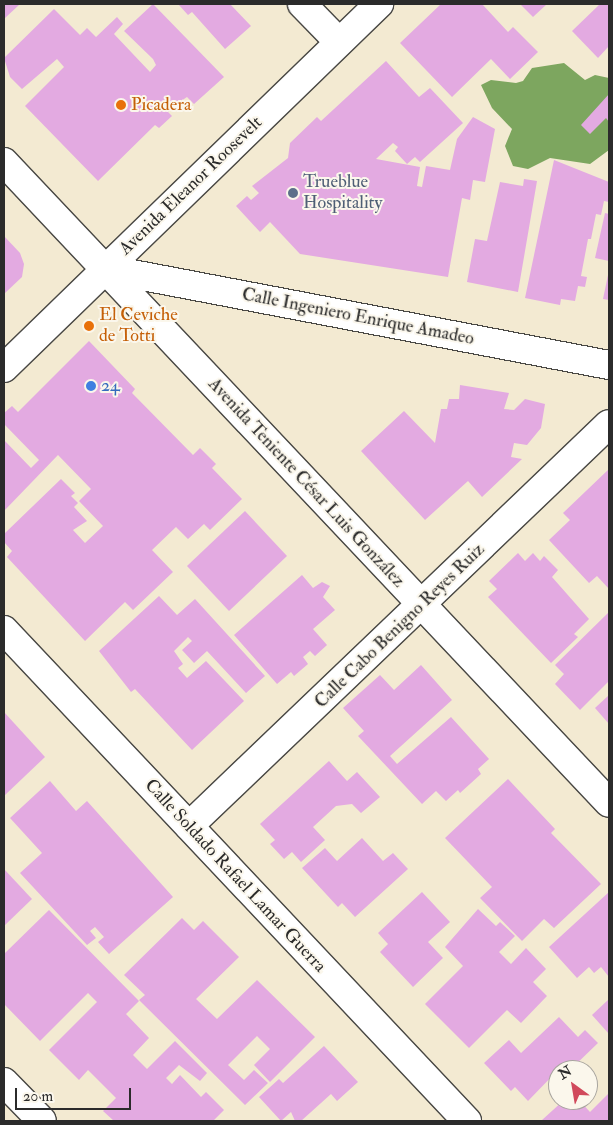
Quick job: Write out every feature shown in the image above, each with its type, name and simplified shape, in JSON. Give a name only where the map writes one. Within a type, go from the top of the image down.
[{"type":"street","points":[[302,4],[339,42]]},
{"type":"street","name":"Avenida Eleanor Roosevelt","points":[[4,368],[378,4]]},
{"type":"street","name":"Avenida Teniente César Luis González","points":[[4,162],[609,803]]},
{"type":"street","name":"Calle Ingeniero Enrique Amadeo","points":[[106,269],[609,365]]},
{"type":"street","name":"Calle Cabo Benigno Reyes Ruiz","points":[[188,826],[422,606],[609,424]]},
{"type":"street","name":"Calle Soldado Rafael Lamar Guerra","points":[[4,630],[467,1121]]},
{"type":"street","points":[[4,1082],[42,1121]]},
{"type":"green space","points":[[564,63],[585,80],[595,75],[609,78],[609,150],[590,164],[550,158],[528,169],[513,166],[505,146],[512,129],[492,108],[481,85],[491,80],[516,83],[523,81],[532,68]]},
{"type":"building","points":[[4,4],[20,4],[4,19]]},
{"type":"building","points":[[153,4],[224,77],[194,104],[187,97],[178,103],[168,112],[172,116],[159,128],[155,125],[98,181],[25,106],[64,67],[57,59],[22,89],[10,77],[4,58],[54,9],[80,35],[87,28],[96,37],[117,17],[123,24],[114,34],[150,72],[156,65],[153,59],[124,31]]},
{"type":"building","points":[[178,4],[230,4],[251,26],[225,49],[192,12],[188,15]]},
{"type":"building","points":[[441,4],[482,4],[508,32],[513,27],[538,52],[510,79],[491,59],[452,97],[400,43]]},
{"type":"building","points":[[520,4],[547,4],[533,17]]},
{"type":"building","points":[[600,4],[609,4],[609,46],[598,58],[572,31]]},
{"type":"building","points":[[386,61],[419,97],[430,88],[463,123],[420,162],[415,157],[407,164],[395,151],[398,147],[393,143],[376,159],[420,167],[417,186],[422,187],[426,166],[450,170],[457,139],[473,117],[495,129],[485,182],[473,180],[470,200],[462,198],[448,277],[300,254],[270,222],[260,232],[236,206],[247,196],[251,200],[259,193],[252,186],[288,158],[290,143],[317,117],[321,121]]},
{"type":"building","points":[[609,94],[609,122],[606,118],[590,134],[581,125]]},
{"type":"building","points":[[554,160],[609,182],[609,202],[604,201],[601,215],[596,214],[591,239],[588,239],[581,276],[587,277],[585,287],[578,286],[575,301],[561,299],[560,305],[525,298]]},
{"type":"building","points":[[524,179],[537,181],[518,292],[467,282],[475,239],[487,241],[500,182],[523,186]]},
{"type":"building","points":[[605,213],[609,214],[609,261],[595,258]]},
{"type":"building","points":[[4,236],[20,253],[24,264],[22,277],[4,294]]},
{"type":"building","points":[[609,275],[609,300],[603,299]]},
{"type":"building","points":[[89,341],[135,389],[132,393],[193,455],[200,448],[216,464],[212,468],[242,499],[210,530],[204,524],[188,539],[176,527],[152,550],[173,572],[133,610],[125,602],[85,641],[7,557],[12,551],[4,542],[4,534],[61,479],[75,493],[71,496],[78,503],[74,507],[87,521],[73,530],[85,543],[103,526],[79,501],[91,489],[58,455],[4,511],[4,440],[31,468],[39,460],[4,424],[4,413],[12,406],[18,412]]},
{"type":"building","points":[[460,385],[509,393],[504,409],[514,410],[525,399],[545,404],[541,428],[527,445],[514,443],[511,457],[522,459],[482,497],[468,481],[425,520],[361,451],[404,411],[435,443],[441,409],[447,409],[449,399],[459,399]]},
{"type":"building","points":[[609,469],[609,589],[597,576],[589,583],[549,540],[570,520],[563,513]]},
{"type":"building","points":[[245,511],[287,556],[229,611],[187,566]]},
{"type":"building","points":[[518,553],[525,561],[533,553],[540,561],[544,556],[558,570],[552,577],[589,619],[574,634],[578,637],[551,663],[488,597],[497,589],[489,581]]},
{"type":"building","points":[[302,575],[313,588],[322,582],[330,586],[323,597],[335,610],[313,629],[327,645],[315,656],[310,651],[303,657],[308,664],[294,676],[291,672],[277,684],[234,635]]},
{"type":"building","points":[[159,596],[177,615],[195,599],[265,676],[246,693],[207,651],[194,663],[182,650],[192,641],[188,637],[174,651],[183,664],[178,668],[187,678],[206,661],[244,701],[192,750],[135,689],[131,692],[99,651]]},
{"type":"building","points":[[609,612],[609,681],[580,710],[555,684],[564,674],[555,665]]},
{"type":"building","points":[[421,665],[452,700],[390,756],[397,764],[451,717],[489,759],[478,769],[481,774],[460,793],[458,790],[446,801],[436,791],[422,804],[358,736],[364,731],[343,708],[380,675],[394,690]]},
{"type":"building","points":[[609,695],[609,724],[595,708]]},
{"type":"building","points":[[4,712],[45,757],[4,796]]},
{"type":"building","points":[[329,761],[347,781],[357,772],[380,797],[361,813],[352,804],[336,806],[313,827],[325,840],[301,862],[292,852],[284,859],[270,844],[275,840],[260,824]]},
{"type":"building","points":[[508,779],[555,829],[551,833],[601,884],[554,928],[544,919],[522,941],[480,898],[492,887],[445,838]]},
{"type":"building","points":[[50,781],[76,811],[87,801],[173,897],[109,954],[98,942],[104,937],[95,927],[90,931],[96,938],[87,945],[20,873],[42,853],[10,818]]},
{"type":"building","points":[[362,838],[383,861],[393,853],[408,869],[355,917],[342,903],[338,907],[302,868],[325,848],[337,861]]},
{"type":"building","points":[[4,869],[32,899],[4,926]]},
{"type":"building","points":[[422,892],[450,922],[428,942],[443,958],[413,987],[380,952],[388,944],[378,933]]},
{"type":"building","points":[[609,892],[609,977],[601,967],[594,973],[589,967],[577,978],[549,947]]},
{"type":"building","points":[[478,909],[496,926],[500,922],[515,936],[499,952],[511,964],[526,948],[546,969],[533,982],[547,996],[521,1023],[507,1010],[469,1048],[425,1004],[463,966],[445,947]]},
{"type":"building","points":[[49,910],[139,1001],[126,1014],[149,1038],[133,1055],[147,1069],[175,1041],[207,1073],[200,1081],[179,1065],[166,1078],[172,1084],[180,1075],[201,1097],[206,1092],[224,1110],[213,1121],[114,1121],[103,1111],[116,1098],[88,1070],[79,1080],[49,1050],[97,1002],[88,993],[40,1041],[4,1004],[4,954]]},
{"type":"building","points":[[182,918],[194,930],[203,921],[239,957],[196,999],[217,1019],[257,980],[315,1037],[270,1082],[254,1065],[270,1049],[257,1036],[228,1065],[244,1080],[254,1070],[268,1083],[245,1105],[139,1000],[145,995],[124,975]]},
{"type":"building","points":[[609,999],[609,1034],[592,1015]]},
{"type":"building","points":[[559,1017],[578,1037],[585,1030],[598,1043],[580,1060],[548,1060],[548,1080],[528,1101],[515,1087],[511,1091],[484,1063],[509,1040],[521,1053]]},
{"type":"building","points":[[324,1046],[358,1082],[337,1101],[331,1094],[301,1121],[295,1121],[291,1112],[281,1121],[259,1097],[279,1079],[283,1083]]},
{"type":"building","points":[[608,1094],[609,1121],[542,1120],[553,1110],[588,1110],[590,1112],[598,1110],[598,1104]]},
{"type":"place","name":"Picadera","points":[[121,105]]},
{"type":"place","name":"Trueblue Hospitality","points":[[293,193]]},
{"type":"place","name":"El Ceviche de Totti","points":[[89,326]]},
{"type":"place","name":"24","points":[[91,386]]}]
